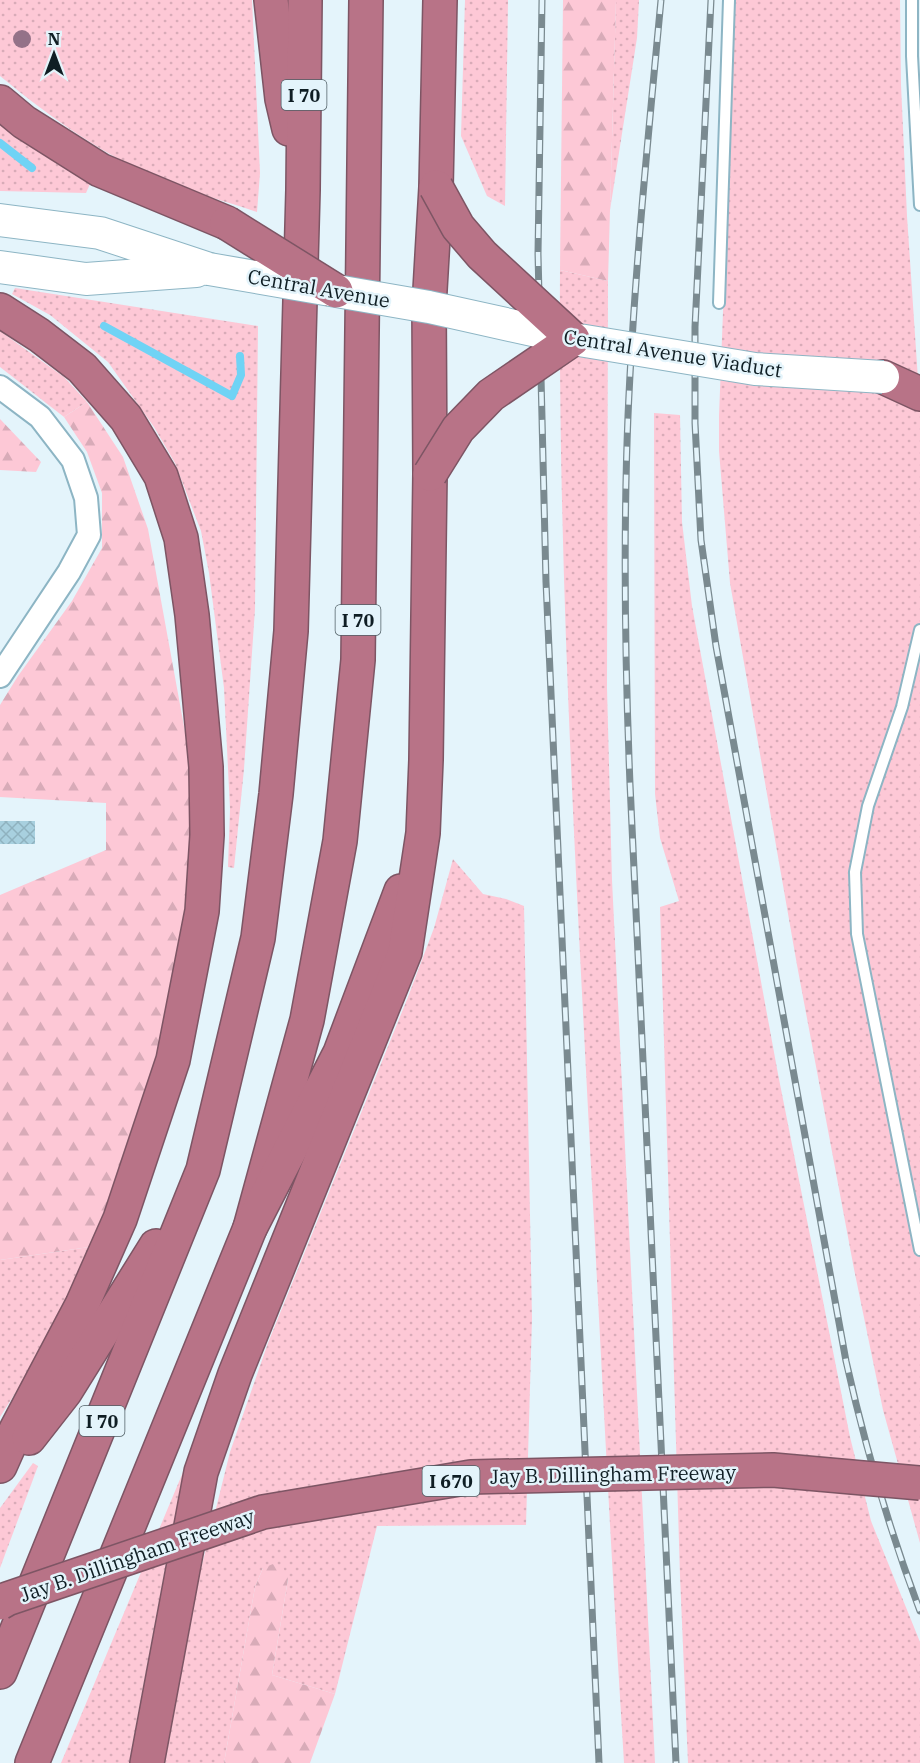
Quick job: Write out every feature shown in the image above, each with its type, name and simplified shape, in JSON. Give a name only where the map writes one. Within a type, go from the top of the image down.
[{"type":"highway","points":[[271,0],[282,99],[303,190]]},
{"type":"highway","name":"I 70","points":[[0,1671],[203,1170],[258,938],[276,794],[291,631],[303,190],[305,0]]},
{"type":"highway","name":"I 70","points":[[32,1763],[250,1228],[307,1020],[340,841],[358,660],[366,0]]},
{"type":"highway","points":[[147,1763],[201,1472],[235,1374],[405,952],[423,833],[426,760],[430,474],[429,307],[436,187],[440,0]]},
{"type":"highway","points":[[0,102],[24,122],[100,170],[227,223],[336,291]]},
{"type":"highway","points":[[430,474],[458,429],[491,395],[573,339],[482,255],[458,227],[436,187]]},
{"type":"highway","points":[[0,310],[39,335],[82,368],[126,418],[161,476],[181,538],[192,615],[206,767],[207,835],[202,910],[173,1060],[120,1219],[82,1305],[16,1430],[0,1466]]},
{"type":"highway","points":[[883,376],[920,366]]},
{"type":"highway","points":[[883,376],[920,394]]},
{"type":"highway","points":[[250,1228],[340,1053],[423,833]]},
{"type":"highway","points":[[0,1475],[65,1392],[203,1170]]},
{"type":"highway","name":"Jay B. Dillingham Freeway","points":[[0,1603],[264,1512],[471,1477],[773,1470],[920,1483]]},
{"type":"main road","name":"Central Avenue","points":[[0,220],[100,233],[209,269],[429,307]]},
{"type":"main road","name":"Central Avenue","points":[[0,267],[86,279],[209,269]]},
{"type":"main road","name":"Central Avenue Viaduct","points":[[429,307],[573,339],[754,369],[920,379]]},
{"type":"street","points":[[0,387],[40,417],[73,460],[86,498],[89,535],[69,572],[0,676]]},
{"type":"lane","points":[[719,303],[729,0]]},
{"type":"lane","points":[[912,0],[912,56],[920,205]]},
{"type":"lane","points":[[920,630],[902,707],[868,806],[855,873],[857,934],[920,1250]]},
{"type":"green space","points":[[0,0],[252,0],[260,173],[257,212],[181,187],[124,162],[60,122],[0,76]]},
{"type":"green space","points":[[465,0],[508,0],[505,206],[487,196],[461,136]]},
{"type":"green space","points":[[563,0],[616,0],[608,281],[560,270]]},
{"type":"green space","points":[[616,0],[639,0],[637,38],[610,210]]},
{"type":"green space","points":[[735,0],[900,0],[907,216],[920,409],[920,1543],[883,1410],[854,1269],[797,965],[730,583],[719,451],[719,416]]},
{"type":"green space","points":[[0,123],[90,184],[86,193],[0,191]]},
{"type":"green space","points":[[560,270],[608,281],[607,688],[612,880],[655,1763],[624,1763],[610,1532],[569,709],[562,490]]},
{"type":"green space","points":[[15,288],[258,326],[255,609],[244,769],[234,868],[228,867],[230,809],[224,688],[209,573],[201,531],[175,463],[154,427],[108,362],[50,315],[12,294]]},
{"type":"green space","points":[[0,331],[64,377],[87,402],[64,417],[0,367]]},
{"type":"green space","points":[[87,402],[123,457],[148,529],[187,743],[192,830],[187,903],[157,1069],[96,1246],[0,1260],[0,895],[106,850],[106,803],[0,797],[0,705],[72,601],[102,548],[102,493],[87,452],[64,417]]},
{"type":"green space","points":[[654,413],[680,415],[682,522],[692,606],[778,1074],[850,1437],[871,1521],[920,1642],[920,1763],[688,1763],[680,1576],[660,907],[679,901],[660,838],[655,794]]},
{"type":"green space","points":[[0,419],[41,462],[36,472],[0,470]]},
{"type":"green space","points":[[453,859],[483,894],[524,906],[532,1318],[526,1525],[377,1526],[335,1694],[272,1675],[288,1579],[263,1568],[255,1587],[224,1763],[165,1763],[196,1589],[230,1452],[268,1343],[434,928]]},
{"type":"green space","points":[[96,1246],[37,1359],[0,1417],[0,1260]]},
{"type":"green space","points":[[199,1434],[203,1436],[173,1526],[129,1763],[61,1763]]},
{"type":"green space","points":[[33,1463],[38,1466],[0,1568],[0,1508]]},
{"type":"green space","points":[[273,1564],[283,1567],[288,1579],[272,1675],[335,1694],[310,1763],[224,1763],[255,1587],[263,1568]]},
{"type":"building","points":[[0,821],[35,821],[35,844],[0,844]]},
{"type":"waterway","points":[[0,143],[32,168]]},
{"type":"waterway","points":[[104,326],[232,396],[241,375],[240,356]]},
{"type":"railway","points":[[542,0],[538,254],[546,582],[599,1763]]},
{"type":"railway","points":[[661,0],[634,312],[626,462],[625,600],[630,784],[676,1763]]},
{"type":"railway","points":[[711,0],[695,327],[695,423],[701,540],[716,646],[846,1361],[878,1487],[920,1611]]}]
